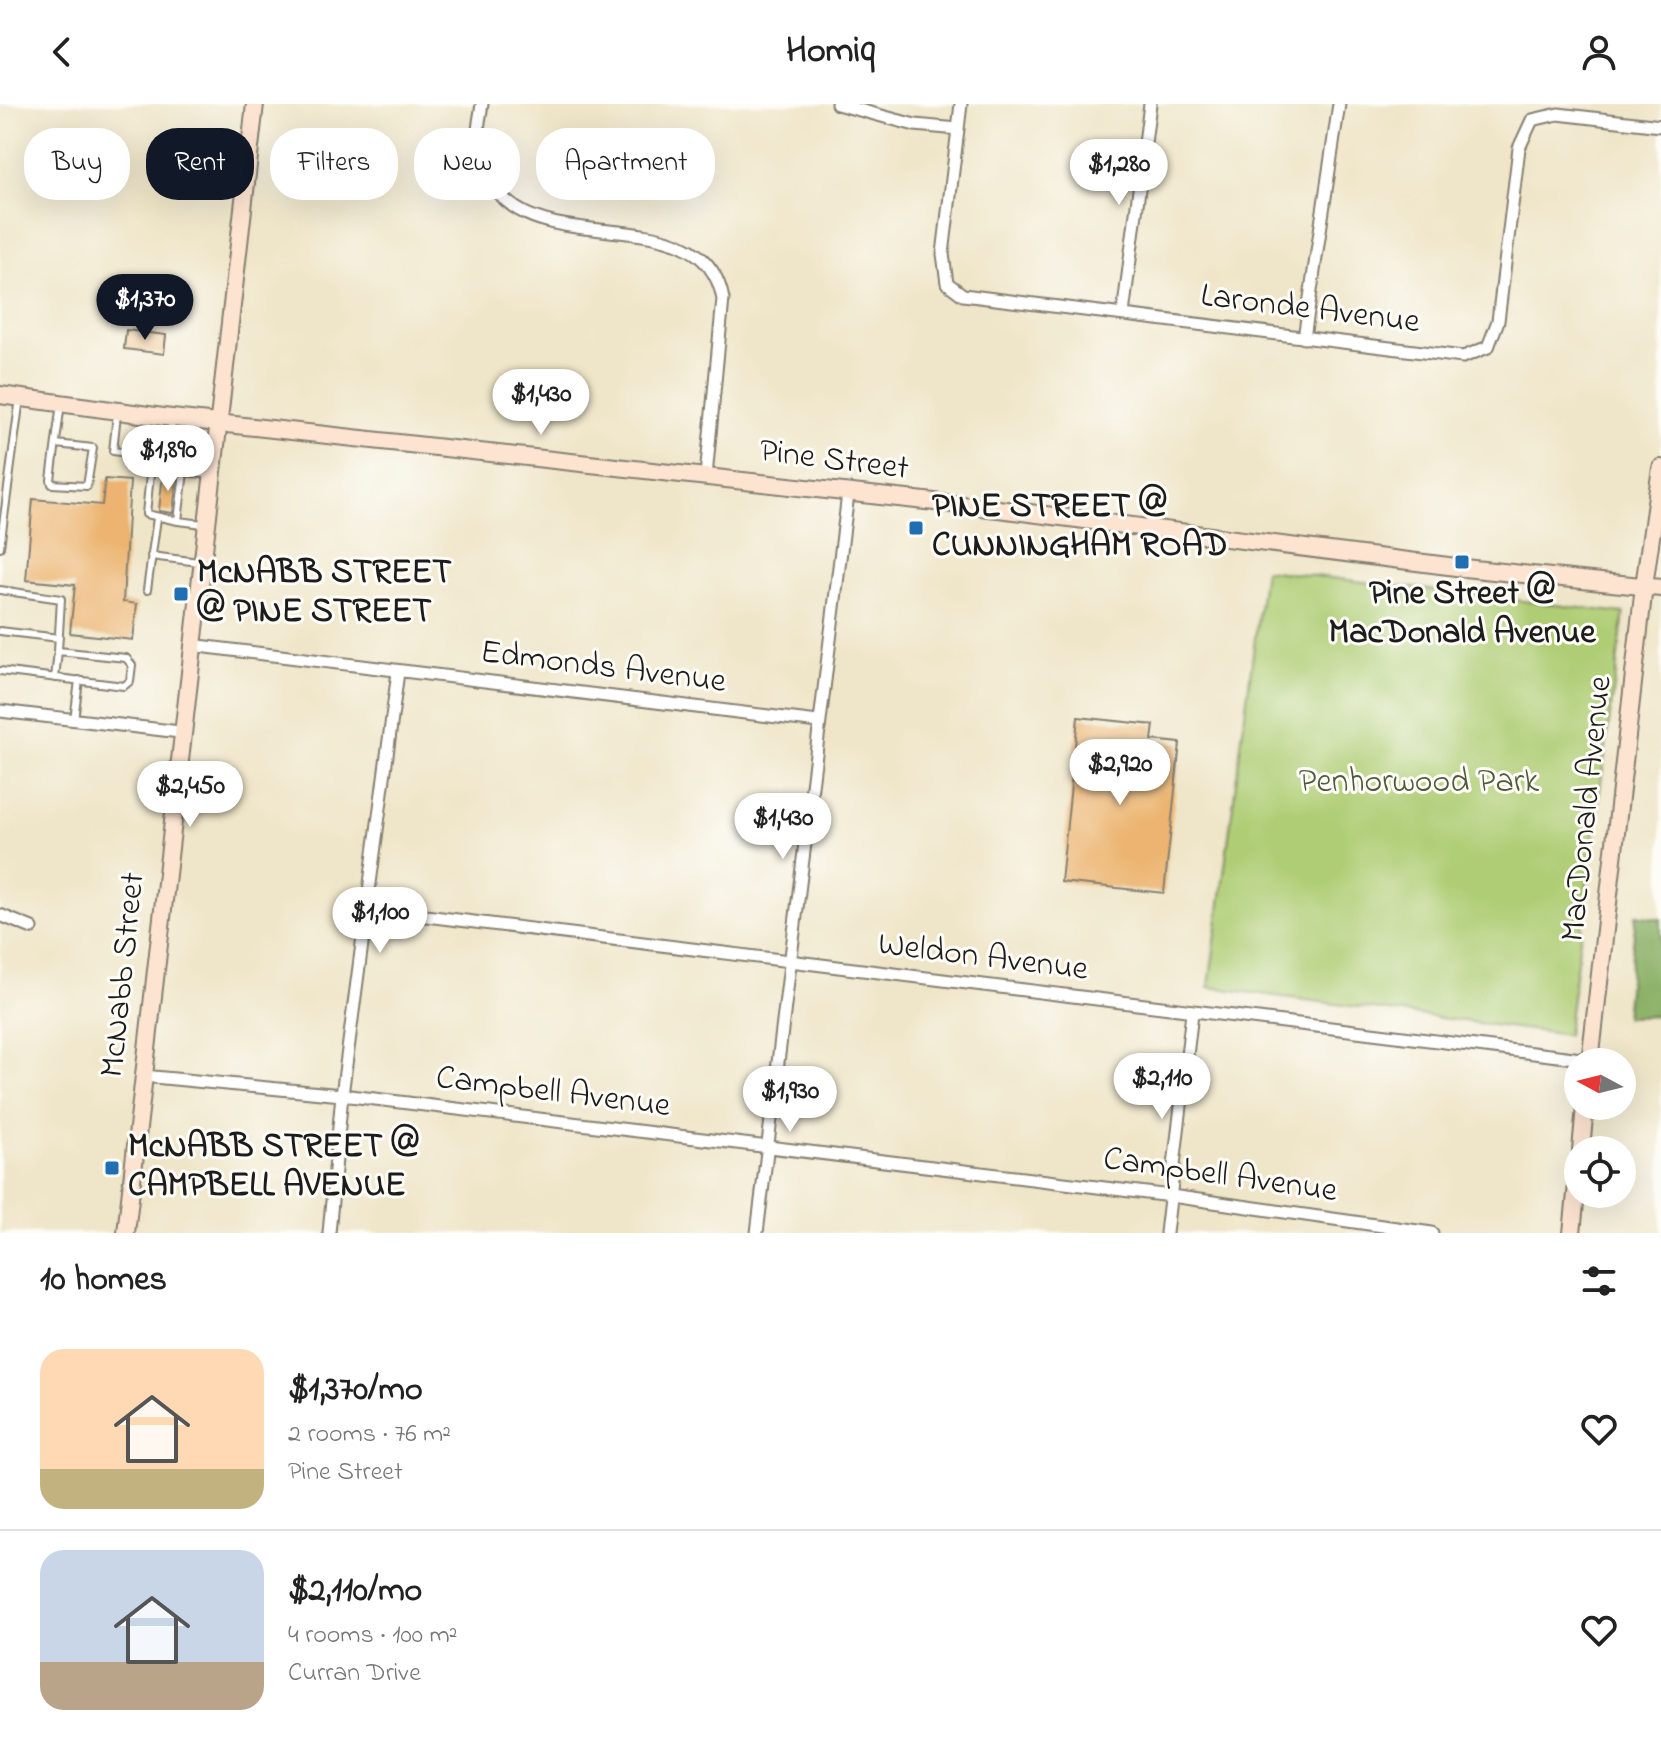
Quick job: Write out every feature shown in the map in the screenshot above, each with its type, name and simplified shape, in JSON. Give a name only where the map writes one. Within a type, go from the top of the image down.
[{"type":"street","name":"McNabb Street","points":[[126,1233],[180,732],[255,104]]},
{"type":"street","points":[[482,104],[477,144],[484,169],[495,188],[518,213],[556,225],[652,236],[687,247],[719,278],[723,299],[706,476]]},
{"type":"street","points":[[837,104],[915,125],[958,129]]},
{"type":"street","name":"Laronde Avenue","points":[[961,104],[943,254],[947,283],[963,295],[1463,357],[1488,347],[1498,321],[1519,148],[1532,120],[1558,114],[1661,126]]},
{"type":"street","points":[[1123,314],[1150,104]]},
{"type":"street","points":[[1304,338],[1339,104]]},
{"type":"street","name":"Pine Street","points":[[0,395],[117,411],[1013,511],[1464,568],[1652,587]]},
{"type":"street","name":"MacDonald Avenue","points":[[1592,1048],[1652,587],[1661,468]]},
{"type":"street","points":[[757,1233],[848,494]]},
{"type":"street","name":"Edmonds Avenue","points":[[191,645],[818,722]]},
{"type":"street","points":[[329,1233],[342,1095],[398,672]]},
{"type":"street","points":[[0,711],[180,732]]},
{"type":"street","name":"Weldon Avenue","points":[[369,909],[1564,1058]]},
{"type":"street","points":[[0,915],[32,928]]},
{"type":"street","points":[[1166,1233],[1192,1013]]},
{"type":"street","name":"Campbell Avenue","points":[[143,1076],[342,1095],[1171,1196],[1432,1233]]},
{"type":"street","points":[[1572,1233],[1575,1208]]},
{"type":"lane","points":[[0,547],[20,398]]},
{"type":"lane","points":[[61,403],[51,480],[56,485],[87,486],[93,448]]},
{"type":"lane","points":[[113,451],[117,411]]},
{"type":"lane","points":[[168,457],[172,417]]},
{"type":"lane","points":[[56,444],[181,460],[184,472],[178,521]]},
{"type":"lane","points":[[152,455],[146,514],[206,524]]},
{"type":"lane","points":[[184,472],[212,475]]},
{"type":"lane","points":[[147,590],[157,518]]},
{"type":"lane","points":[[151,556],[201,563]]},
{"type":"lane","points":[[0,590],[61,599],[55,678]]},
{"type":"lane","points":[[0,631],[59,638]]},
{"type":"lane","points":[[0,671],[127,685],[131,660],[58,651]]},
{"type":"lane","points":[[74,720],[79,680]]},
{"type":"green space","name":"Penhorwood Park","points":[[1264,570],[1624,613],[1567,1035],[1209,987]]},
{"type":"green space","points":[[1636,915],[1661,919],[1661,1016],[1625,1017]]},
{"type":"building","points":[[126,330],[166,335],[164,354],[124,349]]},
{"type":"building","points":[[163,473],[177,474],[173,513],[159,511]]},
{"type":"building","points":[[105,479],[130,481],[123,602],[137,604],[133,640],[70,633],[75,585],[26,580],[33,499],[102,505]]},
{"type":"building","points":[[1078,717],[1154,725],[1152,740],[1180,743],[1164,893],[1061,882]]},
{"type":"place","name":"PINE STREET @ CUNNINGHAM ROAD","points":[[916,528]]},
{"type":"place","name":"Pine Street @ MacDonald Avenue","points":[[1462,562]]},
{"type":"place","name":"McNABB STREET @ PINE STREET","points":[[181,594]]},
{"type":"place","name":"McNABB STREET @ CAMPBELL AVENUE","points":[[112,1168]]}]
